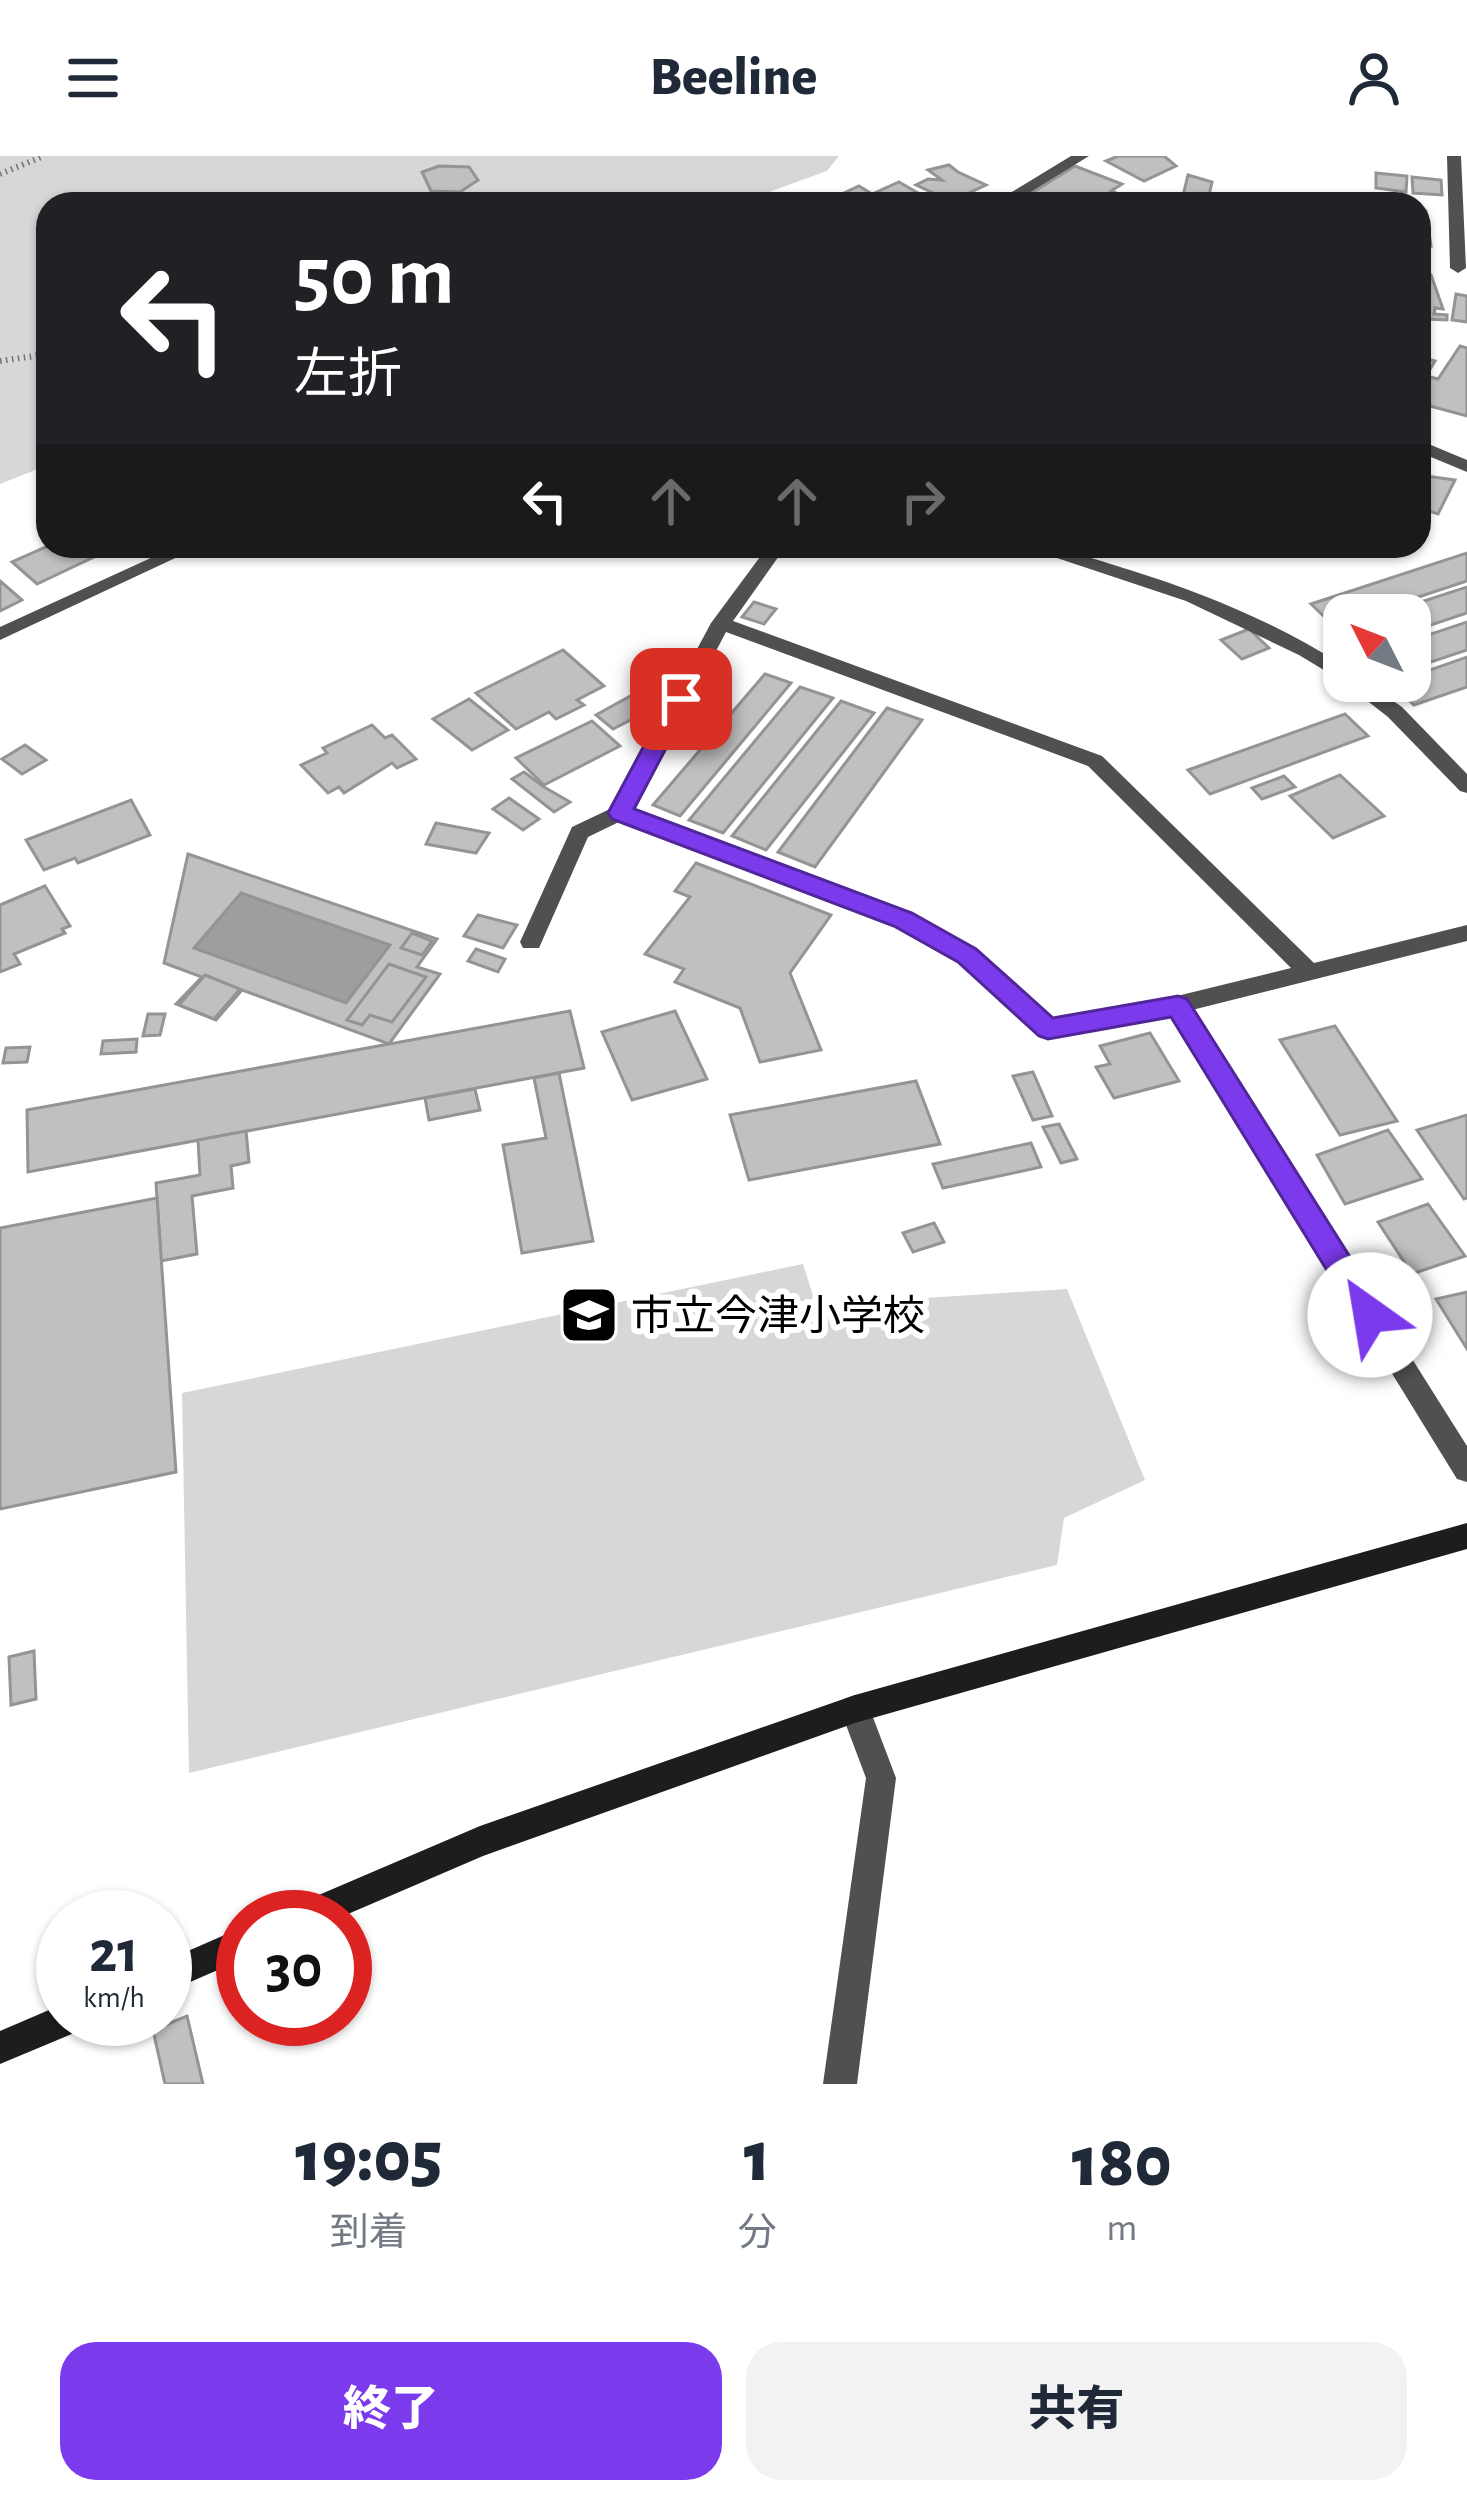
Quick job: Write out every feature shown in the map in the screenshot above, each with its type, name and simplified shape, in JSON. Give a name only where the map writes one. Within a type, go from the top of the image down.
[{"type":"street","points":[[1020,192],[1082,156]]},
{"type":"street","points":[[1454,156],[1459,268]]},
{"type":"street","points":[[1431,450],[1467,467]]},
{"type":"street","points":[[0,634],[166,558]]},
{"type":"street","points":[[531,942],[579,832],[620,813],[721,622],[768,558]]},
{"type":"street","points":[[1070,558],[1190,594],[1264,624],[1323,662]]},
{"type":"street","points":[[721,622],[1095,761],[1309,972]]},
{"type":"street","points":[[1381,702],[1467,786]]},
{"type":"street","points":[[620,813],[903,920],[967,956],[1048,1029],[1178,1006],[1467,933]]},
{"type":"street","points":[[1178,1006],[1467,1470]]},
{"type":"street","points":[[367,1890],[480,1841],[855,1709],[1467,1536]]},
{"type":"street","points":[[840,2084],[881,1778],[855,1709]]},
{"type":"street","points":[[0,2048],[36,2032]]},
{"type":"path","points":[[0,174],[44,156]]},
{"type":"path","points":[[0,359],[36,354]]},
{"type":"shaded area","points":[[0,156],[839,156],[827,171],[769,192],[36,192],[36,470],[0,484]]},
{"type":"shaded area","points":[[241,893],[390,945],[346,1003],[194,948]]},
{"type":"shaded area","points":[[803,1264],[816,1305],[1067,1289],[1145,1480],[1064,1518],[1057,1565],[189,1773],[182,1393]]},
{"type":"building","points":[[1118,156],[1164,156],[1176,166],[1144,181],[1106,161]]},
{"type":"building","points":[[949,165],[986,185],[971,192],[931,192],[916,185],[928,179],[942,180],[928,170]]},
{"type":"building","points":[[439,166],[469,167],[478,180],[460,192],[431,191],[422,172]]},
{"type":"building","points":[[1075,166],[1122,184],[1114,192],[1033,192]]},
{"type":"building","points":[[1376,173],[1407,176],[1406,192],[1376,188]]},
{"type":"building","points":[[1188,175],[1212,182],[1210,192],[1184,192]]},
{"type":"building","points":[[1412,177],[1441,180],[1442,195],[1413,192]]},
{"type":"building","points":[[899,182],[916,192],[876,192]]},
{"type":"building","points":[[1431,275],[1443,309],[1435,308],[1434,314],[1447,315],[1447,320],[1431,319]]},
{"type":"building","points":[[1456,294],[1467,296],[1467,322],[1452,320]]},
{"type":"building","points":[[1460,346],[1467,348],[1467,416],[1431,406],[1431,377],[1438,379]]},
{"type":"building","points":[[1431,477],[1455,480],[1438,514],[1431,512]]},
{"type":"building","points":[[36,551],[36,558],[92,558],[37,584],[12,562]]},
{"type":"building","points":[[1467,553],[1467,581],[1428,594],[1342,594]]},
{"type":"building","points":[[0,581],[22,600],[0,611]]},
{"type":"building","points":[[1467,587],[1467,613],[1431,625],[1431,599]]},
{"type":"building","points":[[1323,600],[1323,615],[1311,604]]},
{"type":"building","points":[[754,602],[776,609],[764,624],[742,617]]},
{"type":"building","points":[[1467,622],[1467,650],[1431,662],[1431,634]]},
{"type":"building","points":[[1249,629],[1269,648],[1242,659],[1221,640]]},
{"type":"building","points":[[563,650],[604,686],[577,700],[584,705],[556,719],[549,712],[516,729],[476,693]]},
{"type":"building","points":[[1467,657],[1467,687],[1431,699],[1431,670]]},
{"type":"building","points":[[765,674],[791,683],[680,816],[653,805]]},
{"type":"building","points":[[800,687],[833,698],[723,833],[689,820]]},
{"type":"building","points":[[632,695],[648,711],[613,729],[596,715]]},
{"type":"building","points":[[469,699],[508,730],[472,750],[433,719]]},
{"type":"building","points":[[841,701],[874,713],[766,850],[732,836]]},
{"type":"building","points":[[887,708],[922,720],[815,867],[778,852]]},
{"type":"building","points":[[1345,714],[1368,736],[1210,794],[1188,770]]},
{"type":"building","points":[[592,721],[620,746],[544,785],[516,758]]},
{"type":"building","points":[[372,725],[385,738],[392,735],[416,759],[397,768],[392,763],[344,793],[339,787],[328,793],[301,765],[327,753],[323,748]]},
{"type":"building","points":[[25,745],[46,760],[22,774],[2,759]]},
{"type":"building","points":[[524,772],[570,802],[554,812],[512,779]]},
{"type":"building","points":[[1340,775],[1384,816],[1333,838],[1290,796]]},
{"type":"building","points":[[1284,776],[1295,787],[1262,799],[1252,788]]},
{"type":"building","points":[[509,798],[539,819],[523,830],[493,809]]},
{"type":"building","points":[[131,800],[150,835],[78,863],[75,858],[44,870],[26,840]]},
{"type":"building","points":[[436,823],[489,833],[476,853],[426,844]]},
{"type":"building","points":[[188,854],[437,939],[417,967],[440,974],[389,1044],[242,990],[216,1020],[176,1004],[202,977],[164,963]],"holes":[[[241,893],[390,945],[346,1003],[194,948]]]},
{"type":"building","points":[[696,863],[831,915],[790,973],[821,1050],[760,1062],[740,1008],[675,982],[684,969],[645,954],[690,897],[675,891]]},
{"type":"building","points":[[45,886],[70,926],[62,929],[65,933],[14,954],[20,964],[0,972],[0,905]]},
{"type":"building","points":[[478,915],[517,925],[503,948],[464,936]]},
{"type":"building","points":[[412,933],[432,941],[422,955],[401,948]]},
{"type":"building","points":[[476,949],[505,959],[498,972],[468,961]]},
{"type":"building","points":[[389,964],[426,977],[392,1022],[370,1015],[362,1025],[347,1020]]},
{"type":"building","points":[[205,975],[240,989],[214,1019],[179,1005]]},
{"type":"building","points":[[570,1011],[584,1068],[28,1172],[27,1110]]},
{"type":"building","points":[[675,1011],[707,1079],[632,1100],[602,1032]]},
{"type":"building","points":[[148,1014],[165,1014],[160,1035],[143,1036]]},
{"type":"building","points":[[1335,1026],[1397,1121],[1340,1135],[1280,1040]]},
{"type":"building","points":[[1150,1033],[1179,1081],[1114,1098],[1096,1067],[1110,1064],[1100,1046]]},
{"type":"building","points":[[137,1039],[136,1052],[101,1054],[103,1041]]},
{"type":"building","points":[[30,1047],[27,1062],[3,1063],[6,1048]]},
{"type":"building","points":[[1033,1072],[1052,1116],[1033,1120],[1013,1076]]},
{"type":"building","points":[[559,1073],[593,1241],[522,1253],[503,1145],[546,1138],[534,1078]]},
{"type":"building","points":[[916,1081],[940,1144],[749,1180],[730,1115]]},
{"type":"building","points":[[475,1089],[480,1110],[429,1120],[425,1098]]},
{"type":"building","points":[[1467,1115],[1467,1198],[1464,1199],[1417,1130]]},
{"type":"building","points":[[1059,1124],[1077,1159],[1061,1163],[1043,1127]]},
{"type":"building","points":[[1388,1130],[1422,1179],[1345,1204],[1317,1155]]},
{"type":"building","points":[[246,1131],[249,1162],[231,1166],[233,1188],[192,1196],[197,1254],[161,1261],[156,1183],[200,1175],[198,1140]]},
{"type":"building","points":[[1031,1143],[1041,1167],[943,1188],[933,1164]]},
{"type":"building","points":[[157,1198],[176,1472],[0,1509],[0,1228]]},
{"type":"building","points":[[1428,1204],[1465,1256],[1412,1274],[1378,1222]]},
{"type":"building","points":[[934,1223],[944,1242],[913,1252],[903,1233]]},
{"type":"building","points":[[1467,1292],[1467,1349],[1436,1299]]},
{"type":"building","points":[[34,1651],[36,1699],[11,1705],[9,1657]]},
{"type":"building","points":[[192,2037],[203,2084],[165,2084],[157,2046],[192,2046]]},
{"type":"place","name":"市立今津小学校","points":[[589,1315]]},
{"type":"route","points":[[681,699],[620,813],[903,920],[967,956],[1048,1029],[1178,1006],[1370,1315]]}]
